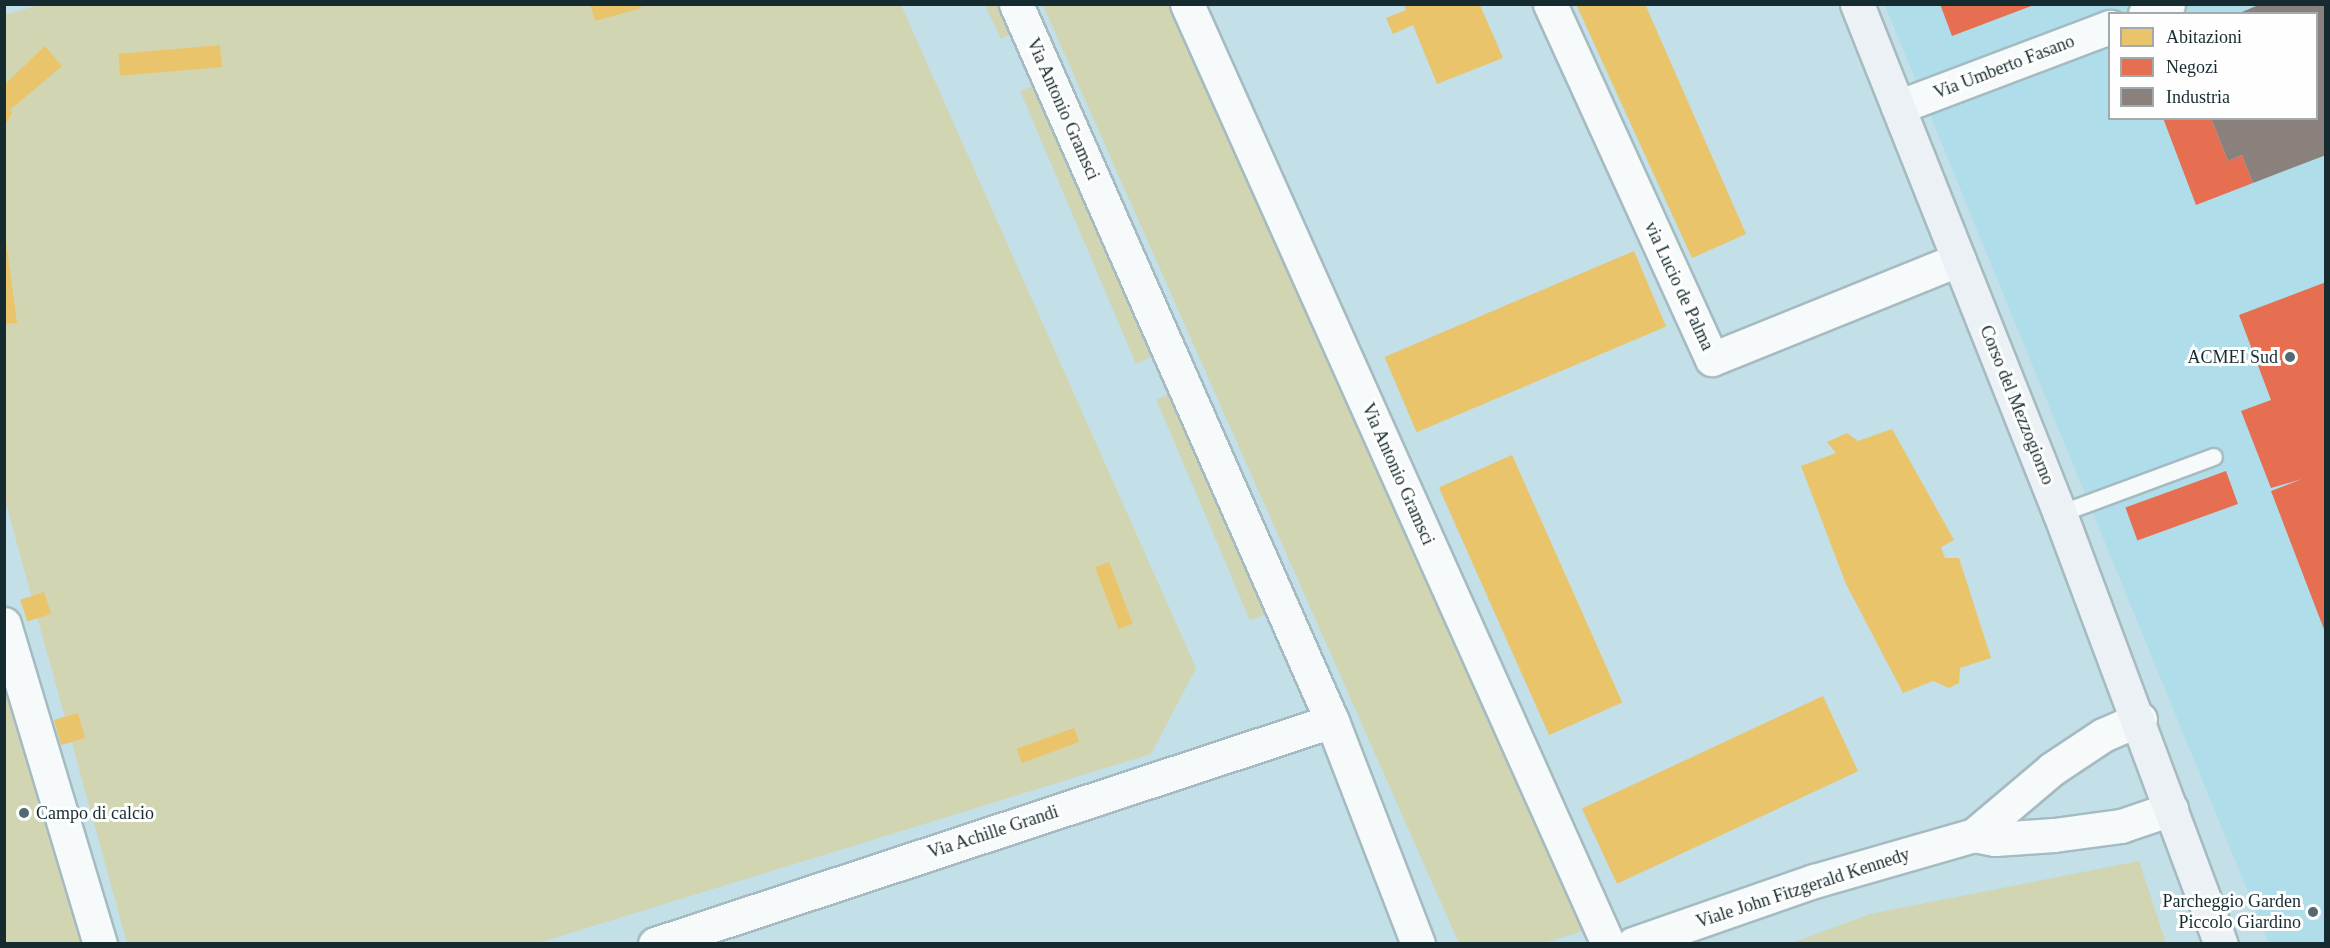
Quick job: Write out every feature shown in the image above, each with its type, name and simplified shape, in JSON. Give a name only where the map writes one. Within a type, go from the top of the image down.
[{"type":"main road","name":"Corso del Mezzogiorno","points":[[1857,4],[2140,719],[2221,944]]},
{"type":"street","name":"Via Antonio Gramsci","points":[[1016,4],[1332,721],[1418,944]]},
{"type":"street","name":"Via Antonio Gramsci","points":[[1187,4],[1608,944]]},
{"type":"street","name":"via Lucio de Palma","points":[[1550,4],[1712,359],[1959,259]]},
{"type":"street","points":[[2150,12],[2168,4]]},
{"type":"street","name":"Via Umberto Fasano","points":[[1898,107],[2108,27]]},
{"type":"street","points":[[4,624],[100,944]]},
{"type":"street","points":[[1974,835],[2061,763],[2103,735],[2140,719]]},
{"type":"street","name":"Via Achille Grandi","points":[[655,944],[1332,721]]},
{"type":"street","points":[[1974,835],[1995,839],[2054,835],[2121,826],[2171,808]]},
{"type":"street","name":"Viale John Fitzgerald Kennedy","points":[[1633,944],[1815,881],[1974,835]]},
{"type":"lane","points":[[2060,514],[2214,457]]},
{"type":"shaded area","points":[[1885,5],[2325,5],[2325,943],[2269,943]]},
{"type":"green space","points":[[43,4],[901,5],[1196,668],[1151,754],[538,943],[127,943],[5,500],[4,15]]},
{"type":"green space","points":[[985,5],[998,5],[1011,34],[1001,39]]},
{"type":"green space","points":[[1043,5],[1171,5],[1583,931],[1544,943],[1459,943]]},
{"type":"green space","points":[[1035,85],[1151,357],[1136,364],[1020,91]]},
{"type":"green space","points":[[1172,393],[1266,614],[1250,621],[1156,400]]},
{"type":"green space","name":"Campo di calcio","points":[[5,682],[82,943],[5,943]]},
{"type":"green space","points":[[2139,861],[2166,943],[1792,943],[1870,914]]},
{"type":"building: Abitazioni","points":[[590,4],[640,4],[641,8],[595,21]]},
{"type":"building: Abitazioni","points":[[1576,4],[1645,4],[1746,234],[1692,258]]},
{"type":"building: Abitazioni","points":[[1404,5],[1480,5],[1503,58],[1437,84],[1413,25],[1393,34],[1386,18],[1406,10]]},
{"type":"building: Abitazioni","points":[[220,45],[222,67],[120,76],[118,54]]},
{"type":"building: Abitazioni","points":[[45,46],[62,66],[10,110],[12,113],[4,127],[4,85]]},
{"type":"building: Abitazioni","points":[[5,234],[17,323],[5,324]]},
{"type":"building: Abitazioni","points":[[1634,251],[1666,326],[1417,432],[1385,357]]},
{"type":"building: Abitazioni","points":[[1892,429],[1954,540],[1941,547],[1945,558],[1959,558],[1991,658],[1960,668],[1959,683],[1949,688],[1933,681],[1903,693],[1846,584],[1801,466],[1836,453],[1827,442],[1847,433],[1858,441]]},
{"type":"building: Abitazioni","points":[[1512,455],[1622,703],[1549,735],[1439,488]]},
{"type":"building: Abitazioni","points":[[1109,562],[1133,624],[1119,629],[1095,567]]},
{"type":"building: Abitazioni","points":[[44,592],[51,614],[27,622],[20,600]]},
{"type":"building: Abitazioni","points":[[1823,696],[1858,771],[1617,884],[1582,808]]},
{"type":"building: Abitazioni","points":[[78,713],[85,738],[61,745],[54,720]]},
{"type":"building: Abitazioni","points":[[1074,728],[1079,742],[1022,763],[1017,749]]},
{"type":"building: Negozi","points":[[1940,4],[2034,4],[2034,5],[1952,36]]},
{"type":"building: Negozi","points":[[2164,120],[2212,120],[2228,161],[2242,155],[2253,183],[2196,205]]},
{"type":"building: Negozi","points":[[2326,282],[2325,632],[2271,491],[2302,479],[2271,488],[2241,411],[2271,400],[2239,315]]},
{"type":"building: Negozi","points":[[2226,471],[2238,504],[2137,540],[2125,508]]},
{"type":"building: Industria","points":[[2261,4],[2326,4],[2326,155],[2253,183],[2242,155],[2228,161],[2212,120],[2318,120],[2318,12],[2242,12]]},
{"type":"place","name":"ACMEI Sud","points":[[2290,357]]},
{"type":"place","name":"Campo di calcio","points":[[24,813]]},
{"type":"place","name":"Parcheggio Garden Piccolo Giardino","points":[[2313,912]]}]
